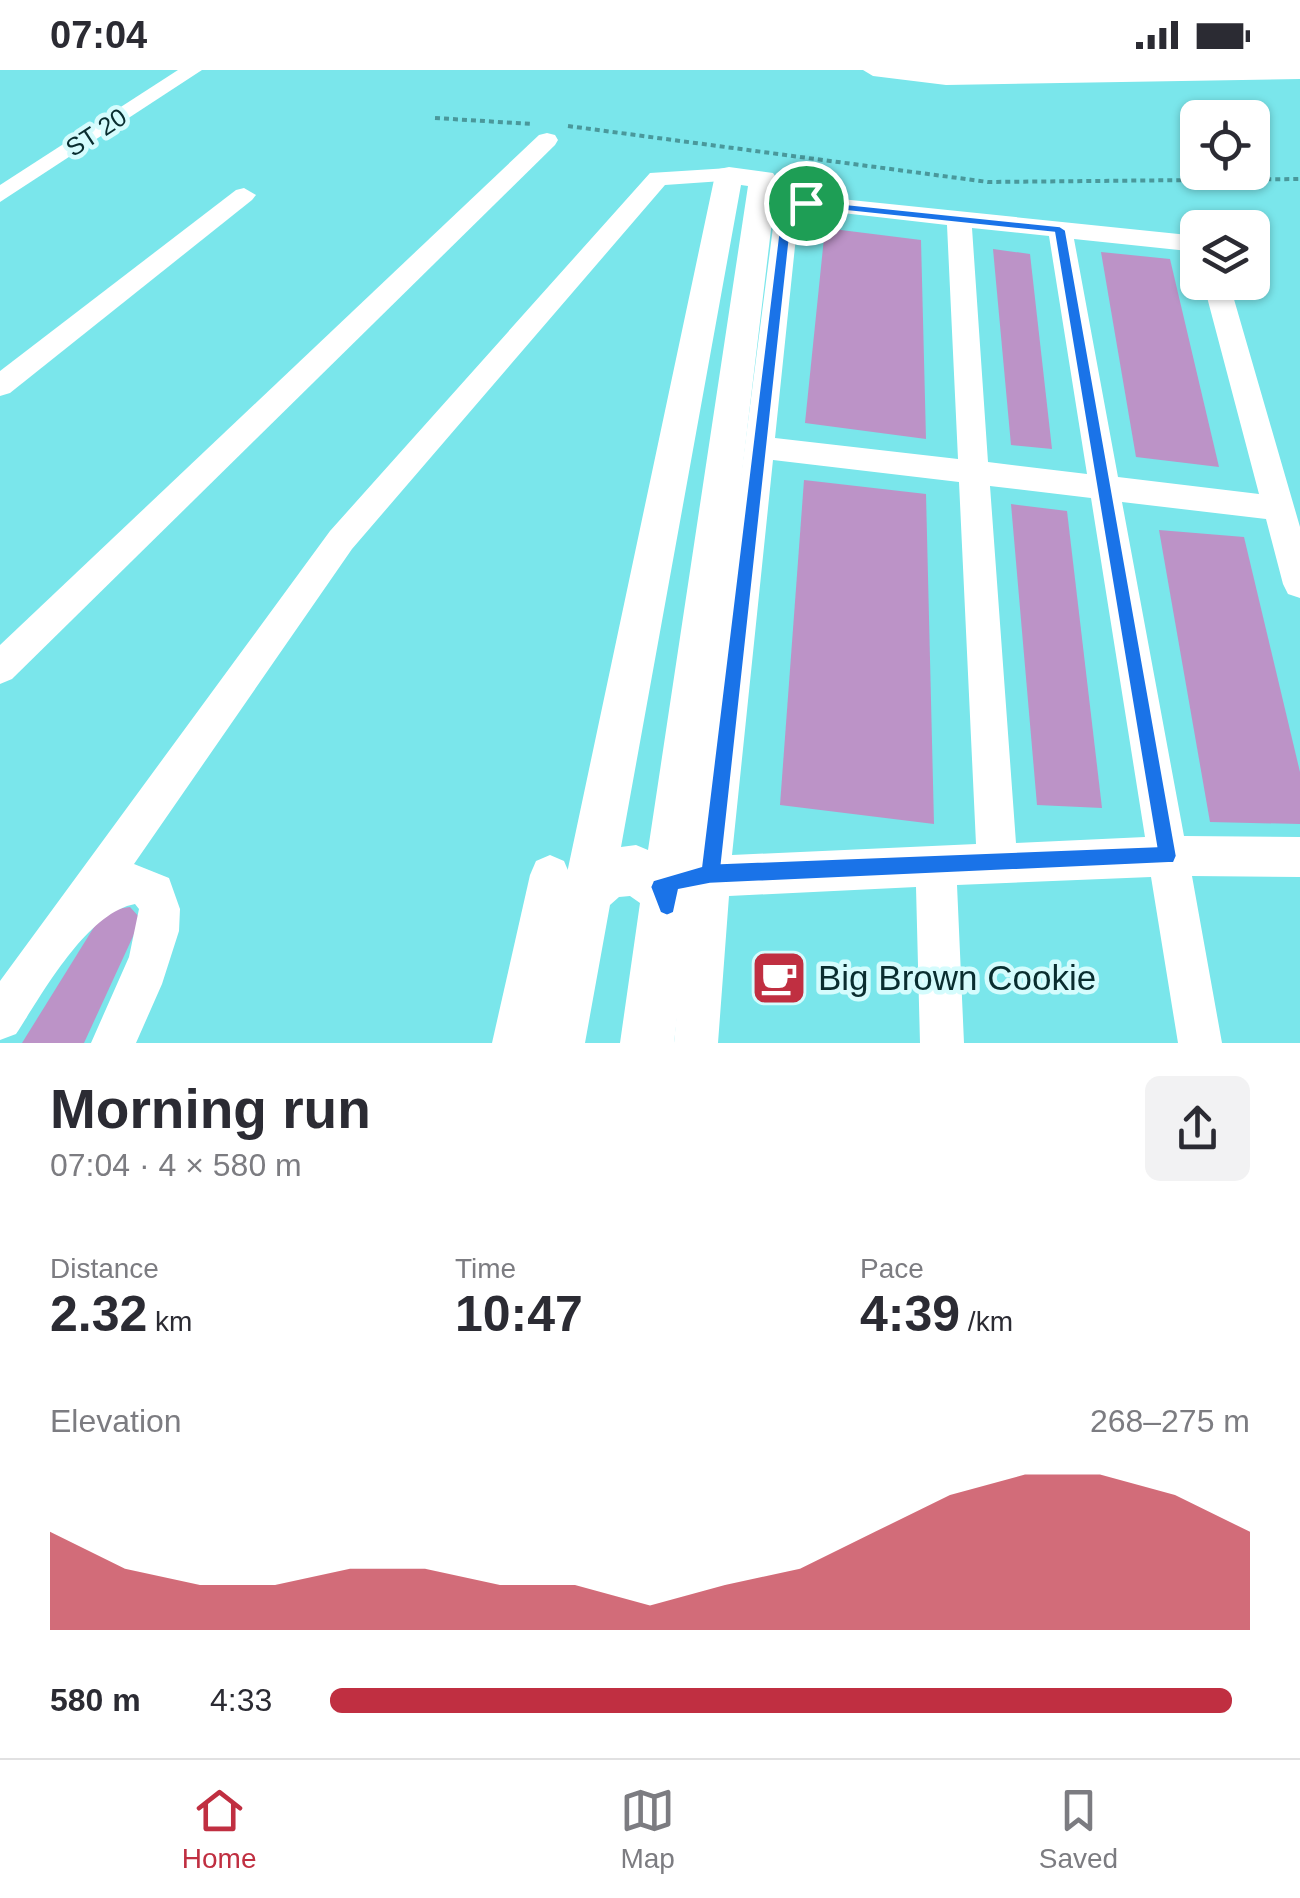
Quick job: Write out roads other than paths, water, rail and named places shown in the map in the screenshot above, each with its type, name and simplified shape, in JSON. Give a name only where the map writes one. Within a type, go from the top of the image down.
[{"type":"street","points":[[873,70],[946,79],[1300,74]]},
{"type":"street","name":"ST 20","points":[[0,195],[185,71]]},
{"type":"street","points":[[1,665],[555,130]]},
{"type":"street","points":[[0,1018],[341,540],[658,178],[760,182],[806,203],[1180,242]]},
{"type":"street","points":[[646,1043],[759,446],[760,182]]},
{"type":"street","points":[[514,1043],[569,884],[760,182]]},
{"type":"street","points":[[696,1043],[677,887],[760,182]]},
{"type":"street","points":[[0,386],[244,195]]},
{"type":"street","points":[[959,219],[997,864]]},
{"type":"street","points":[[1060,230],[1200,1043]]},
{"type":"street","points":[[1221,300],[1300,584]]},
{"type":"street","points":[[759,446],[1278,508]]},
{"type":"street","points":[[569,884],[626,869],[677,887],[997,864],[1167,856],[1300,857]]},
{"type":"street","points":[[936,868],[942,1043]]},
{"type":"street","points":[[59,934],[94,900],[135,883],[148,886],[160,901],[159,939],[113,1043]]},
{"type":"street","points":[[558,1043],[569,884]]},
{"type":"place","name":"Big Brown Cookie","points":[[779,978]]}]
